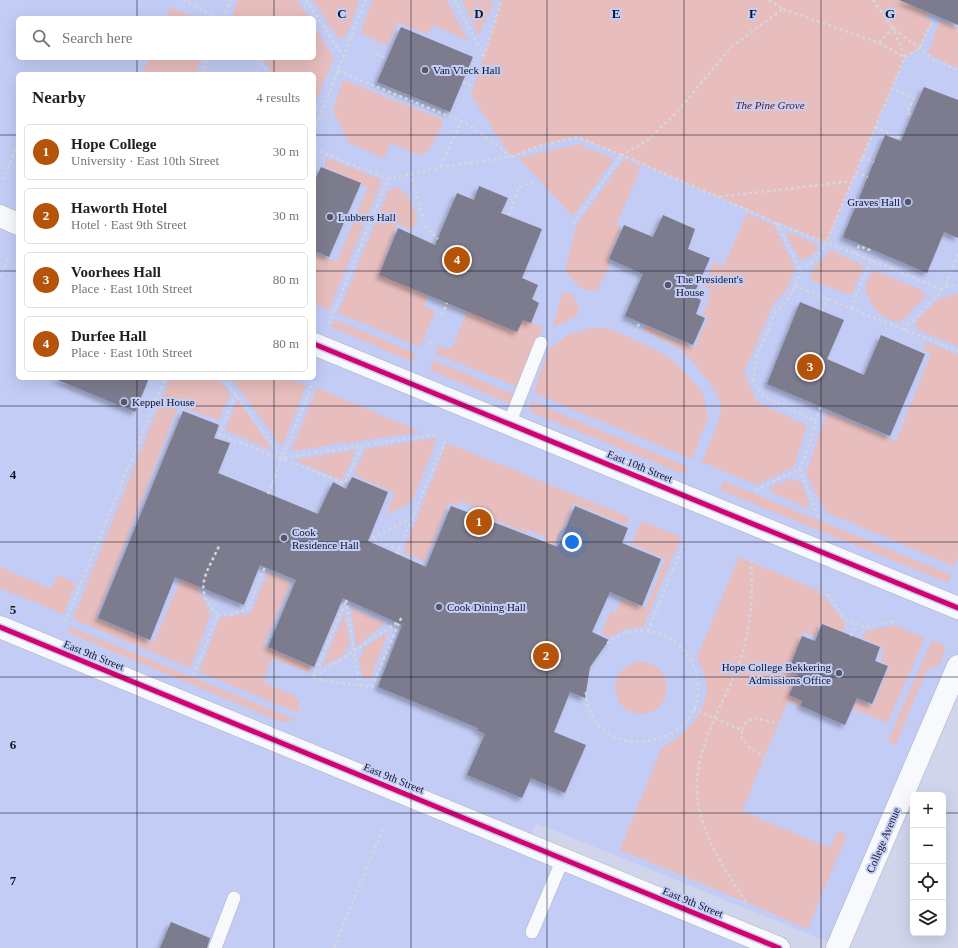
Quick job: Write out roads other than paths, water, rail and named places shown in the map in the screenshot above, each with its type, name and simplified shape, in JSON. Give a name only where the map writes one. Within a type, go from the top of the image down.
[{"type":"street","points":[[0,216],[16,223]]},
{"type":"street","name":"East 10th Street","points":[[317,345],[958,608]]},
{"type":"street","name":"East 9th Street","points":[[0,627],[779,948]]},
{"type":"street","name":"College Avenue","points":[[837,948],[958,666]]},
{"type":"lane","points":[[508,424],[541,343]]},
{"type":"lane","points":[[532,932],[563,859]]},
{"type":"lane","points":[[215,948],[234,898]]},
{"type":"place","name":"Van Vleck Hall","points":[[425,70]]},
{"type":"place","name":"Graves Hall","points":[[908,202]]},
{"type":"place","name":"Lubbers Hall","points":[[330,217]]},
{"type":"place","name":"Durfee Hall","points":[[457,260]]},
{"type":"place","name":"The President's House","points":[[668,285]]},
{"type":"place","name":"Voorhees Hall","points":[[810,367]]},
{"type":"place","name":"Keppel House","points":[[124,402]]},
{"type":"place","name":"Hope College","points":[[479,522]]},
{"type":"place","name":"Cook Residence Hall","points":[[284,538]]},
{"type":"place","name":"Cook Dining Hall","points":[[439,607]]},
{"type":"place","name":"Haworth Hotel","points":[[546,656]]},
{"type":"place","name":"Hope College Bekkering Admissions Office","points":[[839,673]]},
{"type":"park label","name":"The Pine Grove","points":[[770,105]]}]
